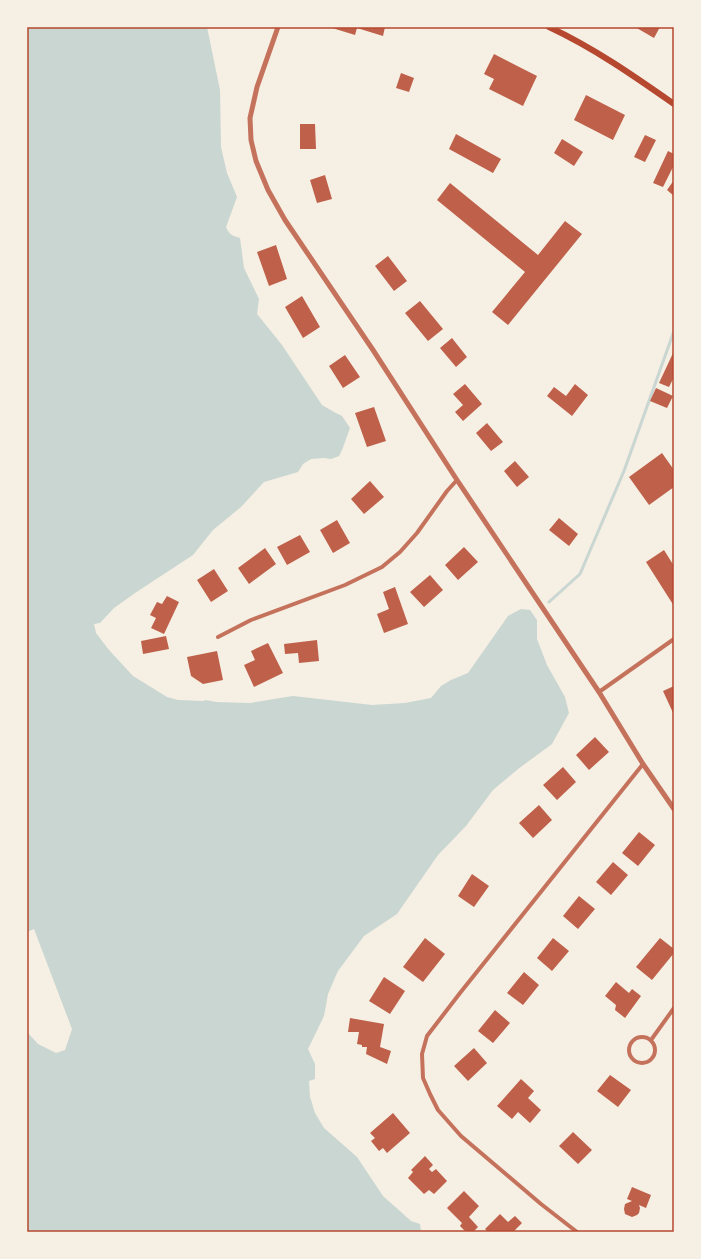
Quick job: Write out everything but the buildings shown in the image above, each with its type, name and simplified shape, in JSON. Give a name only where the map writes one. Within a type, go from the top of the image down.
[{"type":"main road","points":[[549,27],[568,36],[620,67],[674,104]]},
{"type":"street","points":[[278,27],[257,87],[250,118],[251,140],[256,161],[268,190],[285,220],[373,350],[457,480],[599,692],[643,764],[674,809]]},
{"type":"street","points":[[218,637],[251,620],[345,585],[382,566],[400,552],[417,533],[447,491],[457,480]]},
{"type":"street","points":[[599,692],[674,639]]},
{"type":"street","points":[[577,1232],[541,1204],[461,1136],[438,1110],[423,1078],[422,1054],[427,1036],[643,764]]},
{"type":"street","points":[[651,1040],[674,1008]]},
{"type":"street","points":[[642,1037],[651,1040],[654,1043],[656,1051],[652,1059],[645,1063],[633,1060],[629,1053],[629,1048],[634,1040],[642,1037]]},
{"type":"shaded area","points":[[27,27],[207,27],[220,90],[221,147],[227,173],[237,197],[226,227],[228,232],[235,237],[240,238],[244,268],[259,299],[257,314],[282,345],[322,405],[342,416],[350,428],[339,456],[331,459],[311,459],[303,464],[298,472],[264,482],[241,507],[213,530],[193,555],[114,608],[100,623],[94,624],[96,633],[109,650],[133,676],[167,697],[178,700],[250,703],[293,696],[372,705],[405,703],[431,698],[441,686],[468,673],[508,616],[521,609],[530,610],[537,620],[537,639],[547,665],[565,697],[569,713],[552,744],[493,790],[466,826],[438,855],[397,914],[364,936],[338,971],[328,994],[324,1016],[308,1049],[315,1064],[315,1079],[309,1081],[310,1097],[315,1113],[324,1128],[357,1157],[383,1196],[411,1221],[420,1224],[421,1232],[27,1232],[27,1032],[38,1044],[56,1053],[65,1050],[72,1029],[34,929],[27,932]]},
{"type":"waterway","points":[[549,602],[580,574],[624,471],[674,331]]}]
